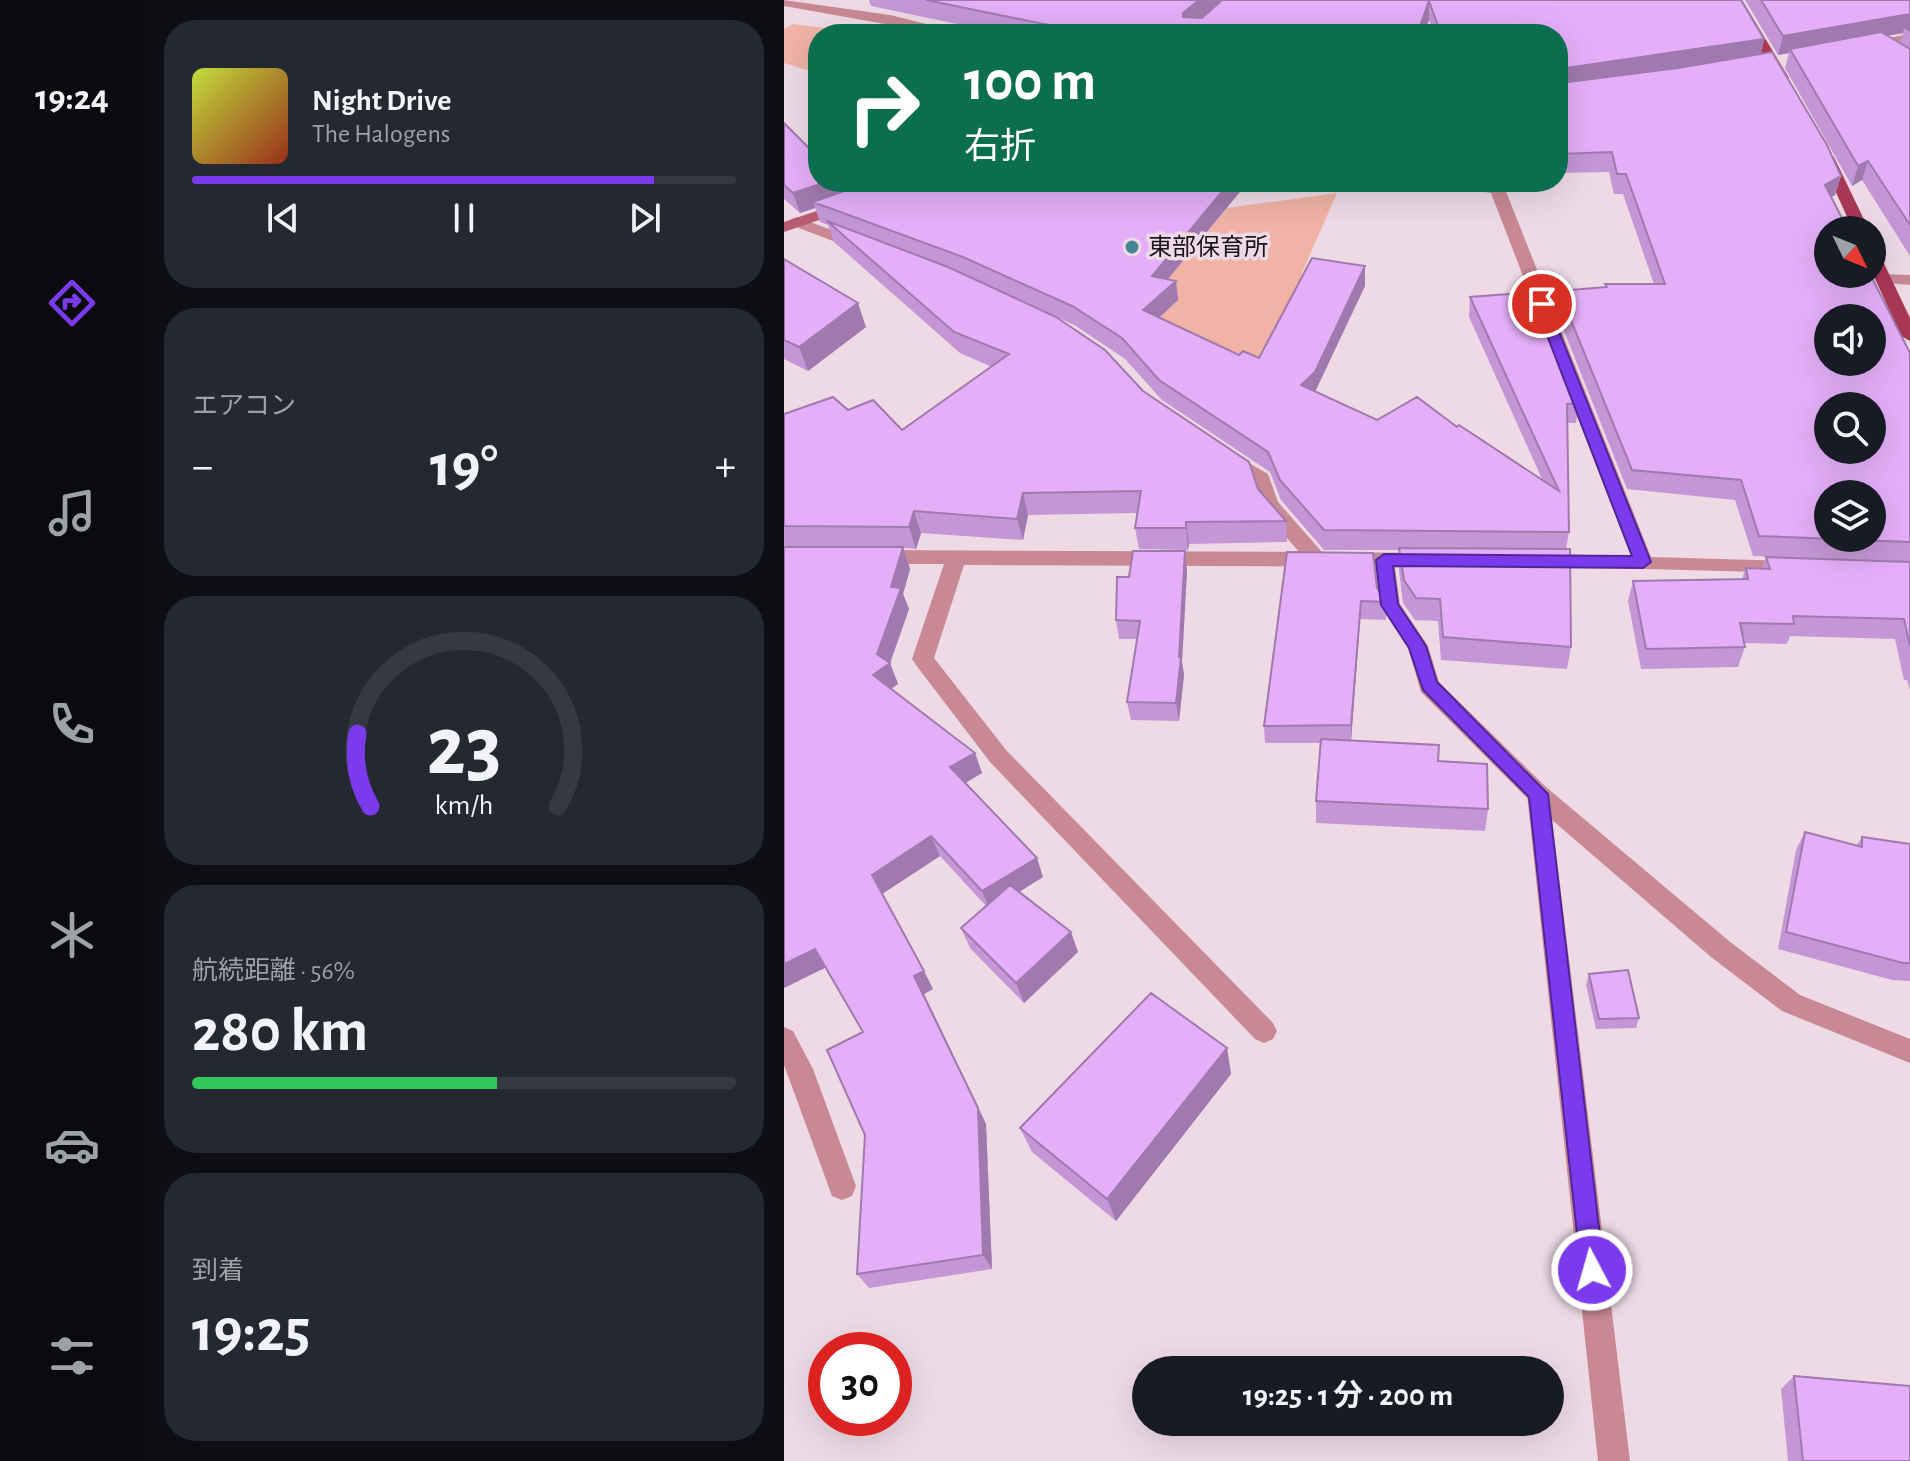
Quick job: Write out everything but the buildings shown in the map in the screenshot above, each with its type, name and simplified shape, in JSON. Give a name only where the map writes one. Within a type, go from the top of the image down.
[{"type":"main road","points":[[1736,0],[1788,88]]},
{"type":"main road","points":[[1817,138],[1854,216]]},
{"type":"main road","points":[[790,225],[869,198]]},
{"type":"main road","points":[[1886,285],[1910,336]]},
{"type":"street","points":[[784,2],[913,24]]},
{"type":"street","points":[[1849,48],[1910,38]]},
{"type":"street","points":[[1880,44],[1900,58]]},
{"type":"street","points":[[1498,192],[1643,562]]},
{"type":"street","points":[[790,225],[872,250]]},
{"type":"street","points":[[1886,279],[1910,280]]},
{"type":"street","points":[[1213,446],[1261,479],[1269,504],[1316,559]]},
{"type":"street","points":[[862,557],[1445,560]]},
{"type":"street","points":[[956,557],[923,659],[998,756],[1264,1031]]},
{"type":"street","points":[[1384,560],[1390,605],[1418,646],[1429,686],[1538,794],[1720,949],[1791,1003],[1910,1051]]},
{"type":"street","points":[[1521,561],[1816,569]]},
{"type":"street","points":[[1538,794],[1614,1461]]},
{"type":"street","points":[[784,1039],[800,1069],[842,1186]]},
{"type":"shaded area","points":[[793,24],[808,26],[808,70],[784,63],[784,29]]},
{"type":"shaded area","points":[[1337,193],[1302,273],[1312,278],[1268,363],[1153,324],[1177,301],[1154,296],[1227,208]]},
{"type":"place","name":"東部保育所","points":[[1132,247]]},
{"type":"route","points":[[1542,304],[1643,562],[1384,560],[1390,605],[1418,646],[1429,686],[1538,794],[1592,1270]]}]
